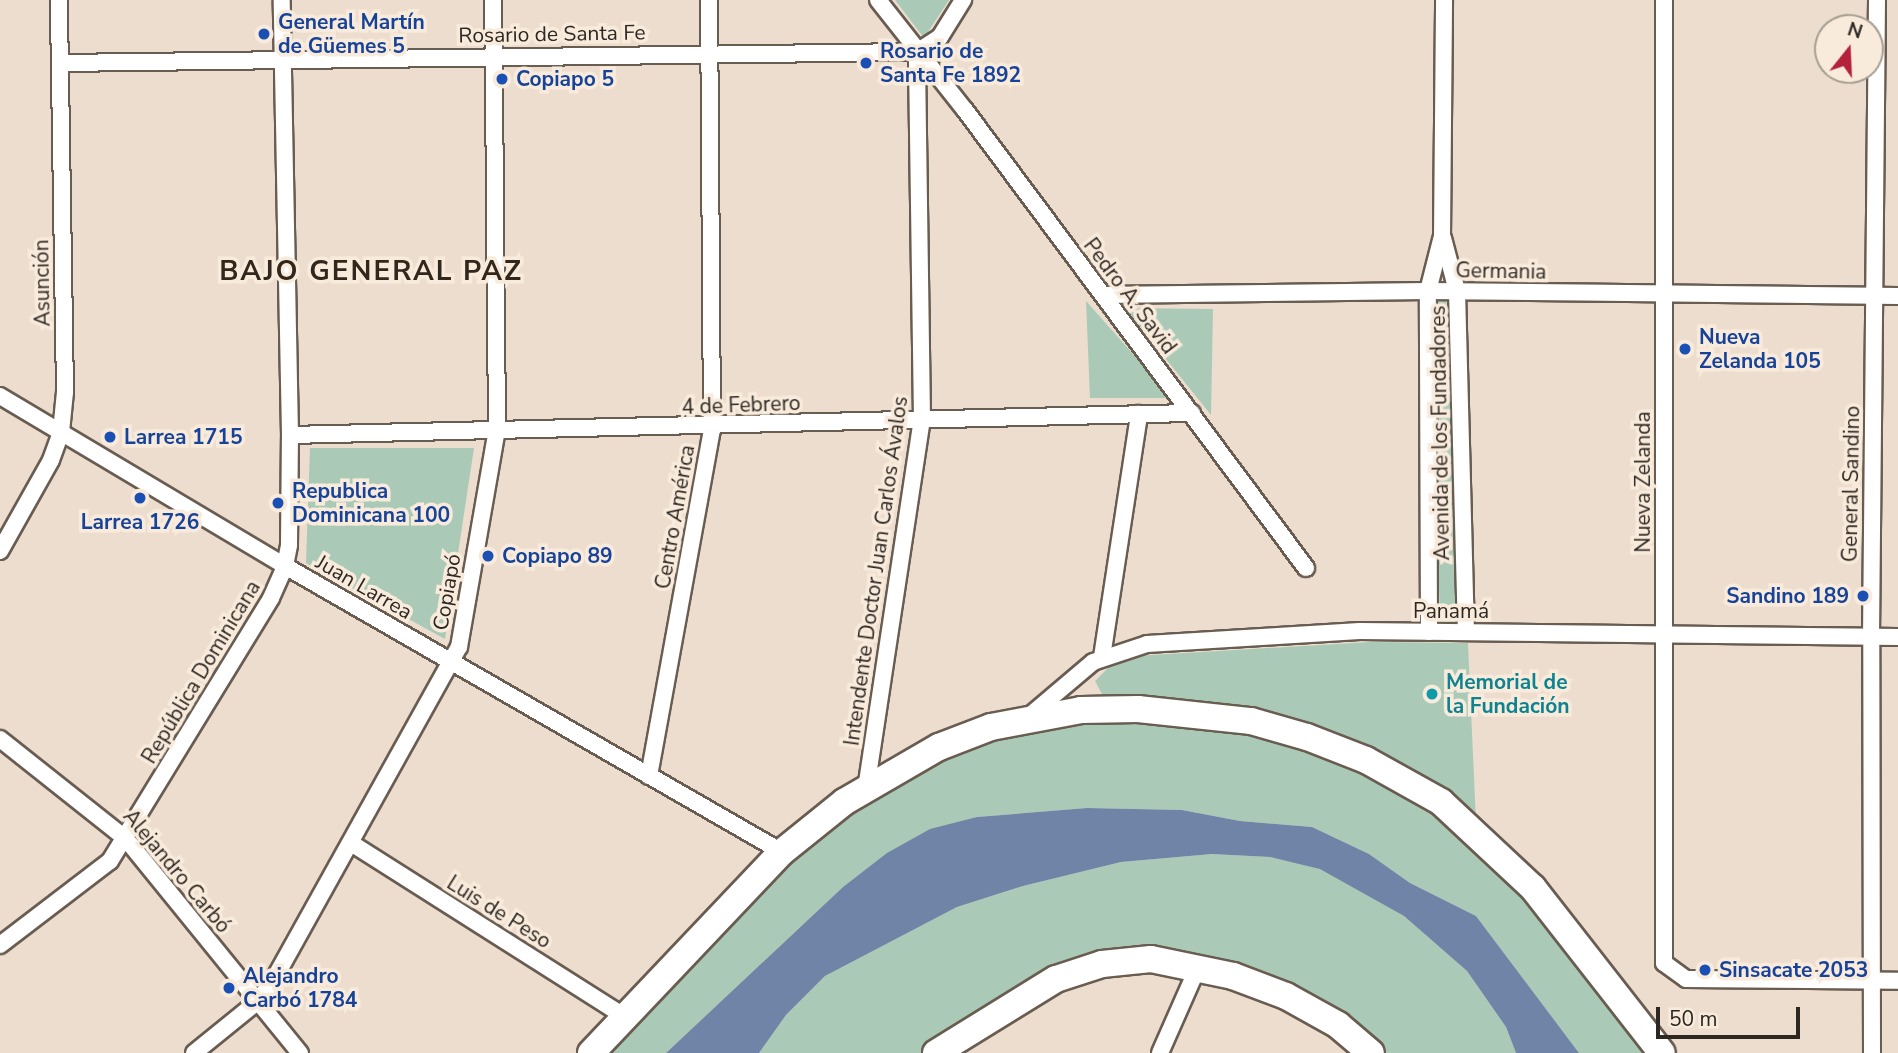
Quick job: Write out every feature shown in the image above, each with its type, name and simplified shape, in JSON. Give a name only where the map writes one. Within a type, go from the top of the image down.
[{"type":"main road","points":[[591,1053],[782,852],[825,815],[939,747],[1028,717],[1081,710],[1191,713],[1251,721],[1366,760],[1441,802],[1493,847],[1533,888],[1662,1053]]},
{"type":"main road","points":[[936,1053],[1019,999],[1088,967],[1151,959],[1198,967],[1286,996],[1338,1025],[1371,1053]]},
{"type":"street","name":"Asunción","points":[[0,551],[51,460],[61,432],[59,0]]},
{"type":"street","name":"República Dominicana","points":[[0,945],[110,861],[126,839],[271,598],[285,566],[289,545],[290,435],[282,0]]},
{"type":"street","name":"Copiapó","points":[[194,1053],[257,1002],[453,663],[497,430],[493,0]]},
{"type":"street","name":"Centro América","points":[[649,776],[712,428],[709,0]]},
{"type":"street","name":"Pedro A. Savid","points":[[877,0],[1103,295],[1306,568]]},
{"type":"street","points":[[917,52],[940,37],[963,0]]},
{"type":"street","name":"Avenida de los Fundadores","points":[[1429,632],[1428,291],[1442,236],[1444,0]]},
{"type":"street","name":"Nueva Zelanda","points":[[1664,0],[1664,963],[1686,979],[1873,980]]},
{"type":"street","name":"General Sandino","points":[[1872,1053],[1871,637],[1877,0]]},
{"type":"street","name":"Rosario de Santa Fe","points":[[60,64],[493,55],[917,52]]},
{"type":"street","name":"Intendente Doctor Juan Carlos Ávalos","points":[[866,789],[922,419],[917,52]]},
{"type":"street","name":"Avenida de los Fundadores","points":[[1442,236],[1457,291],[1466,632]]},
{"type":"street","name":"Germania","points":[[1103,295],[1457,291],[1898,296]]},
{"type":"street","name":"Juan Larrea","points":[[0,396],[285,566],[782,852]]},
{"type":"street","name":"4 de Febrero","points":[[290,435],[712,428],[922,419],[1192,413]]},
{"type":"street","points":[[1102,657],[1139,414]]},
{"type":"street","name":"Panamá","points":[[1028,717],[1102,657],[1146,644],[1360,631],[1898,637]]},
{"type":"street","name":"Alejandro Carbó","points":[[0,739],[126,839],[300,1053]]},
{"type":"street","name":"Luis de Peso","points":[[351,843],[624,1016]]},
{"type":"street","points":[[1160,1053],[1198,967]]},
{"type":"street","points":[[1873,980],[1898,981]]},
{"type":"green space","points":[[895,0],[949,0],[924,38]]},
{"type":"green space","points":[[1431,296],[1446,297],[1458,622],[1440,622]]},
{"type":"green space","points":[[1086,301],[1172,398],[1090,398]]},
{"type":"green space","points":[[1125,308],[1213,309],[1211,415]]},
{"type":"green space","points":[[310,448],[474,448],[445,639],[306,563]]},
{"type":"green space","points":[[1371,642],[1468,643],[1476,822],[1446,798],[1170,701],[1103,696],[1095,681],[1111,665],[1135,656]]},
{"type":"green space","points":[[1028,717],[1251,721],[1441,802],[1662,1053],[1579,1053],[1476,916],[1410,883],[1369,854],[1312,827],[1240,821],[1182,810],[1087,808],[977,817],[887,854],[843,887],[666,1053],[591,1053],[825,815]]},
{"type":"green space","points":[[1212,854],[1270,857],[1320,868],[1404,916],[1467,971],[1506,1027],[1516,1053],[1371,1053],[1316,1011],[1123,960],[936,1053],[759,1053],[786,1015],[825,976],[957,907],[1023,886],[1121,862]]},
{"type":"water","points":[[1087,808],[1182,810],[1240,821],[1312,827],[1369,854],[1410,883],[1476,916],[1579,1053],[1516,1053],[1506,1027],[1467,971],[1404,916],[1320,869],[1270,857],[1212,854],[1121,862],[1023,886],[957,907],[825,976],[786,1015],[759,1053],[666,1053],[843,887],[887,853],[930,829],[977,817]]},
{"type":"place","name":"General Martín de Güemes 5","points":[[264,34]]},
{"type":"place","name":"Rosario de Santa Fe 1892","points":[[866,63]]},
{"type":"place","name":"Copiapo 5","points":[[502,79]]},
{"type":"place","name":"Nueva Zelanda 105","points":[[1685,349]]},
{"type":"place","name":"Larrea 1715","points":[[110,437]]},
{"type":"place","name":"Larrea 1726","points":[[140,498]]},
{"type":"place","name":"Republica Dominicana 100","points":[[278,503]]},
{"type":"place","name":"Copiapo 89","points":[[488,556]]},
{"type":"place","name":"Sandino 189","points":[[1863,596]]},
{"type":"place","name":"Memorial de la Fundación","points":[[1432,694]]},
{"type":"place","name":"Sinsacate 2053","points":[[1705,970]]},
{"type":"place","name":"Alejandro Carbó 1784","points":[[229,988]]},
{"type":"district","name":"BAJO GENERAL PAZ","points":[[371,271]]}]
